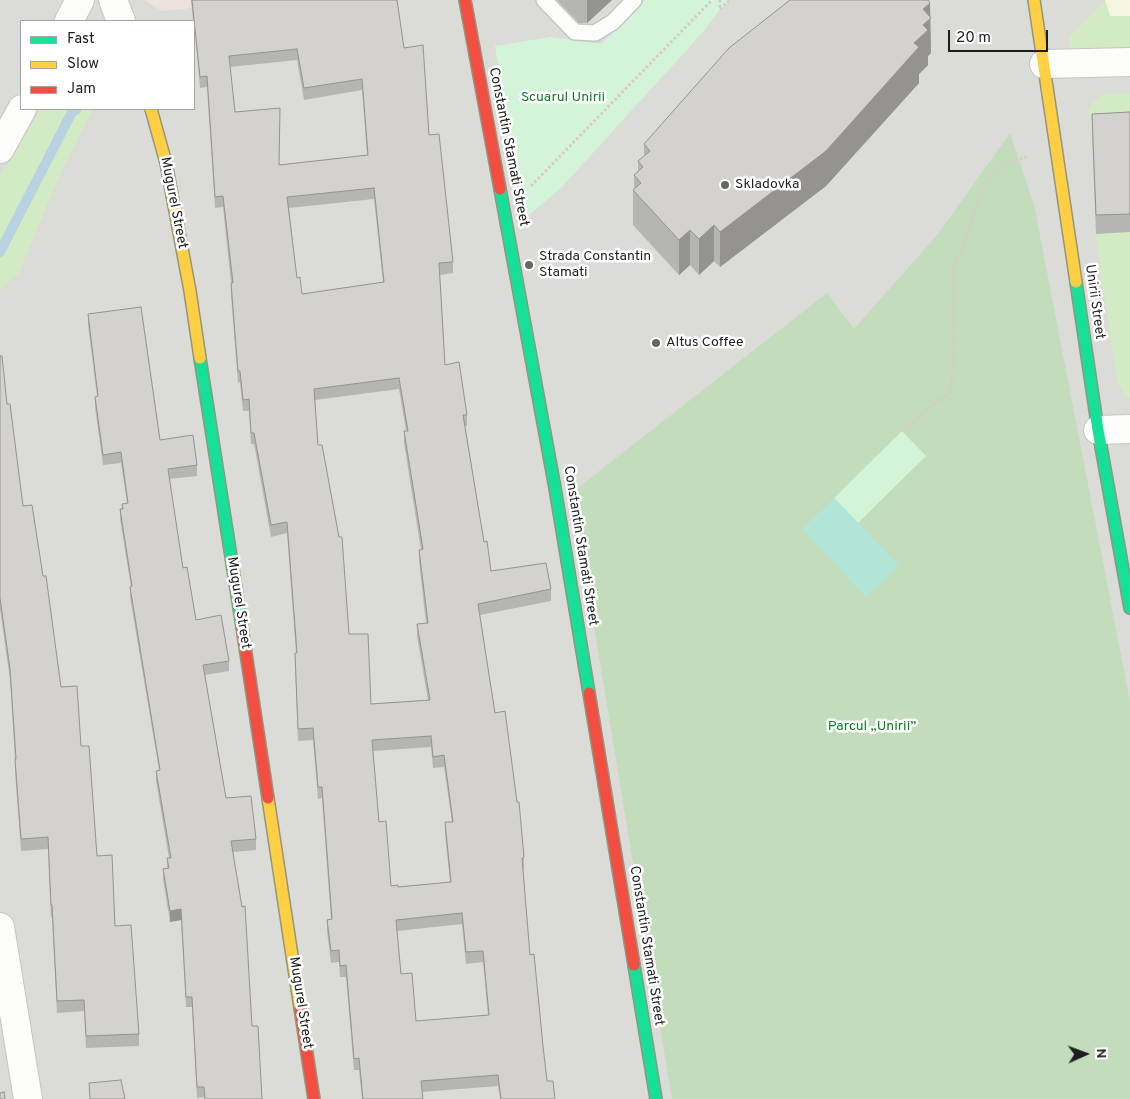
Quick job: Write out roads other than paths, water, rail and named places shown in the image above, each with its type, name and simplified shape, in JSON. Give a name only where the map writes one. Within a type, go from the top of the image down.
[{"type":"street","points":[[70,20],[80,0]]},
{"type":"street","points":[[113,0],[121,20]]},
{"type":"street","name":"Constantin Stamati Street","points":[[465,0],[551,464],[656,1099]]},
{"type":"street","name":"Unirii Street","points":[[1034,0],[1098,430],[1130,608]]},
{"type":"street","points":[[1044,64],[1130,62]]},
{"type":"street","points":[[0,148],[21,110]]},
{"type":"street","name":"Mugurel Street","points":[[151,110],[166,163],[192,300],[314,1099]]},
{"type":"street","points":[[1098,430],[1130,429]]},
{"type":"street","points":[[0,927],[28,1099]]},
{"type":"lane","points":[[544,0],[575,32],[595,33],[612,22],[634,0]]},
{"type":"waterway","points":[[0,252],[72,112],[75,110]]},
{"type":"place","name":"Skladovka","points":[[725,185]]},
{"type":"place","name":"Strada Constantin Stamati","points":[[529,265]]},
{"type":"place","name":"Altus Coffee","points":[[656,343]]},
{"type":"park label","name":"Scuarul Unirii","points":[[563,98]]},
{"type":"park label","name":"Parcul „Unirii”","points":[[872,727]]}]
